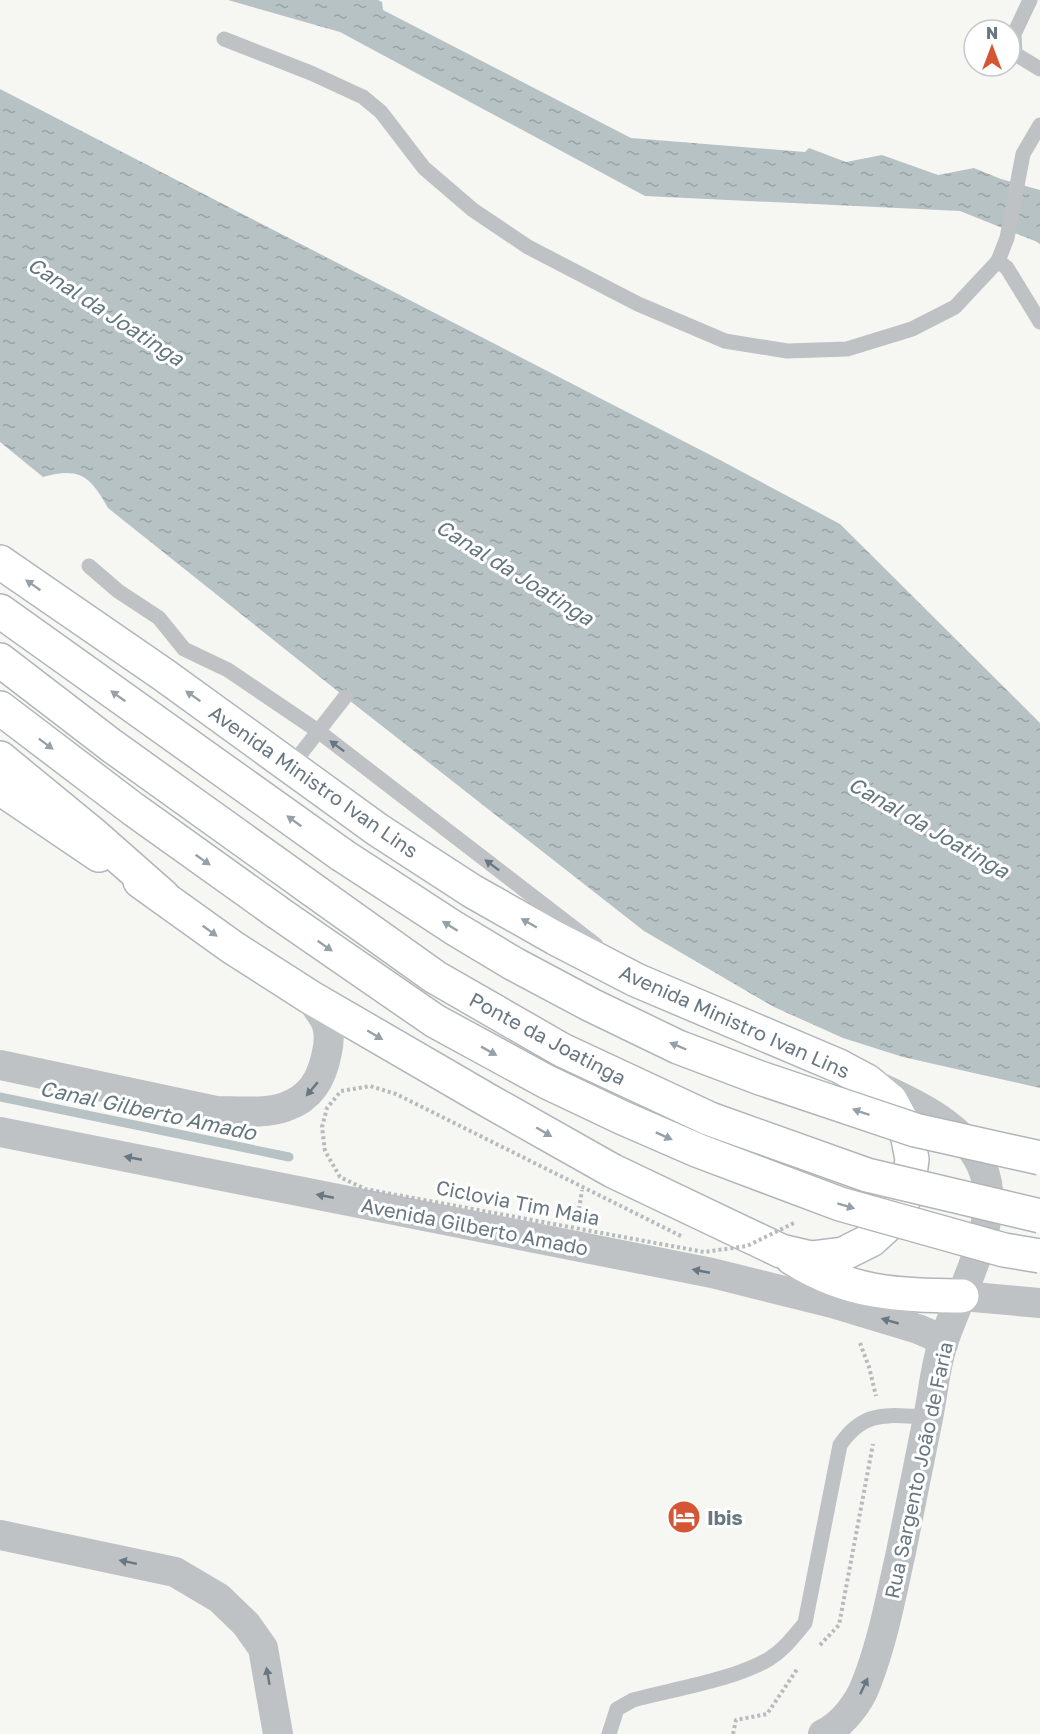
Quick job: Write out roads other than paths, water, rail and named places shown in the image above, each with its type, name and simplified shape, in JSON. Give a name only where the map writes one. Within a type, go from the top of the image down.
[{"type":"main road","name":"Avenida Ministro Ivan Lins","points":[[0,562],[291,766],[378,830],[472,891],[636,980],[839,1066],[867,1081],[891,1101],[906,1129],[912,1159],[908,1191],[894,1219],[871,1240],[843,1254],[811,1258],[781,1251],[613,1172],[310,997],[232,947],[163,896],[0,788]]},
{"type":"main road","points":[[0,611],[342,855],[514,964],[591,1005],[678,1047],[760,1078],[915,1130],[1040,1158]]},
{"type":"main road","points":[[0,660],[112,746]]},
{"type":"main road","points":[[0,673],[112,746]]},
{"type":"main road","name":"Ponte da Joatinga","points":[[0,708],[133,809],[435,1021],[547,1082],[699,1151],[840,1204],[1004,1250],[1040,1256]]},
{"type":"main road","name":"Ponte da Joatinga","points":[[112,746],[435,977],[561,1050],[710,1119],[867,1175],[1040,1216]]},
{"type":"main road","points":[[0,758],[95,836],[163,896]]},
{"type":"main road","points":[[781,1251],[812,1271],[861,1289],[905,1295],[962,1296]]},
{"type":"street","points":[[0,1065],[216,1111],[283,1108],[303,1099],[317,1084],[325,1066],[328,1045],[327,1025],[310,997]]},
{"type":"street","name":"Rua Sargento João de Faria","points":[[828,1733],[850,1712],[866,1686],[886,1621],[943,1344],[962,1296],[988,1214],[987,1182],[983,1169],[966,1143],[953,1130],[912,1103],[867,1081]]},
{"type":"street","name":"Avenida Gilberto Amado","points":[[0,1132],[712,1273],[832,1303],[918,1329],[932,1335],[943,1344]]},
{"type":"street","points":[[962,1296],[1040,1303]]},
{"type":"street","points":[[0,1534],[175,1572],[219,1598],[246,1624],[263,1648],[278,1734]]},
{"type":"lane","points":[[1030,0],[1014,34],[1016,54],[1040,69]]},
{"type":"lane","points":[[224,39],[311,73],[363,97],[381,112],[424,168],[473,210],[528,247],[628,299],[725,341],[787,351],[847,349],[912,329],[955,308],[998,261],[1007,238],[1023,154],[1040,125]]},
{"type":"lane","points":[[998,261],[1007,268],[1040,322]]},
{"type":"lane","points":[[89,566],[118,591],[159,618],[184,649],[228,670],[318,731],[591,940],[636,980]]},
{"type":"lane","points":[[291,766],[345,697]]},
{"type":"lane","points":[[609,1734],[617,1709],[633,1700],[744,1671],[771,1658],[791,1641],[805,1623],[840,1445],[849,1431],[878,1415],[929,1417]]},
{"type":"water","points":[[228,0],[378,0],[382,2],[383,10],[631,138],[805,152],[809,148],[846,162],[882,155],[938,175],[974,168],[1001,179],[1040,190],[1040,244],[960,211],[645,196],[340,32]]},
{"type":"water","name":"Canal da Joatinga","points":[[0,89],[840,524],[1040,723],[1040,1088],[903,1057],[843,1038],[774,1007],[644,931],[108,508],[89,481],[75,474],[66,473],[43,477],[0,442]]},
{"type":"waterway","name":"Canal Gilberto Amado","points":[[0,1097],[289,1157]]},
{"type":"place","name":"Ibis","points":[[684,1517]]}]
